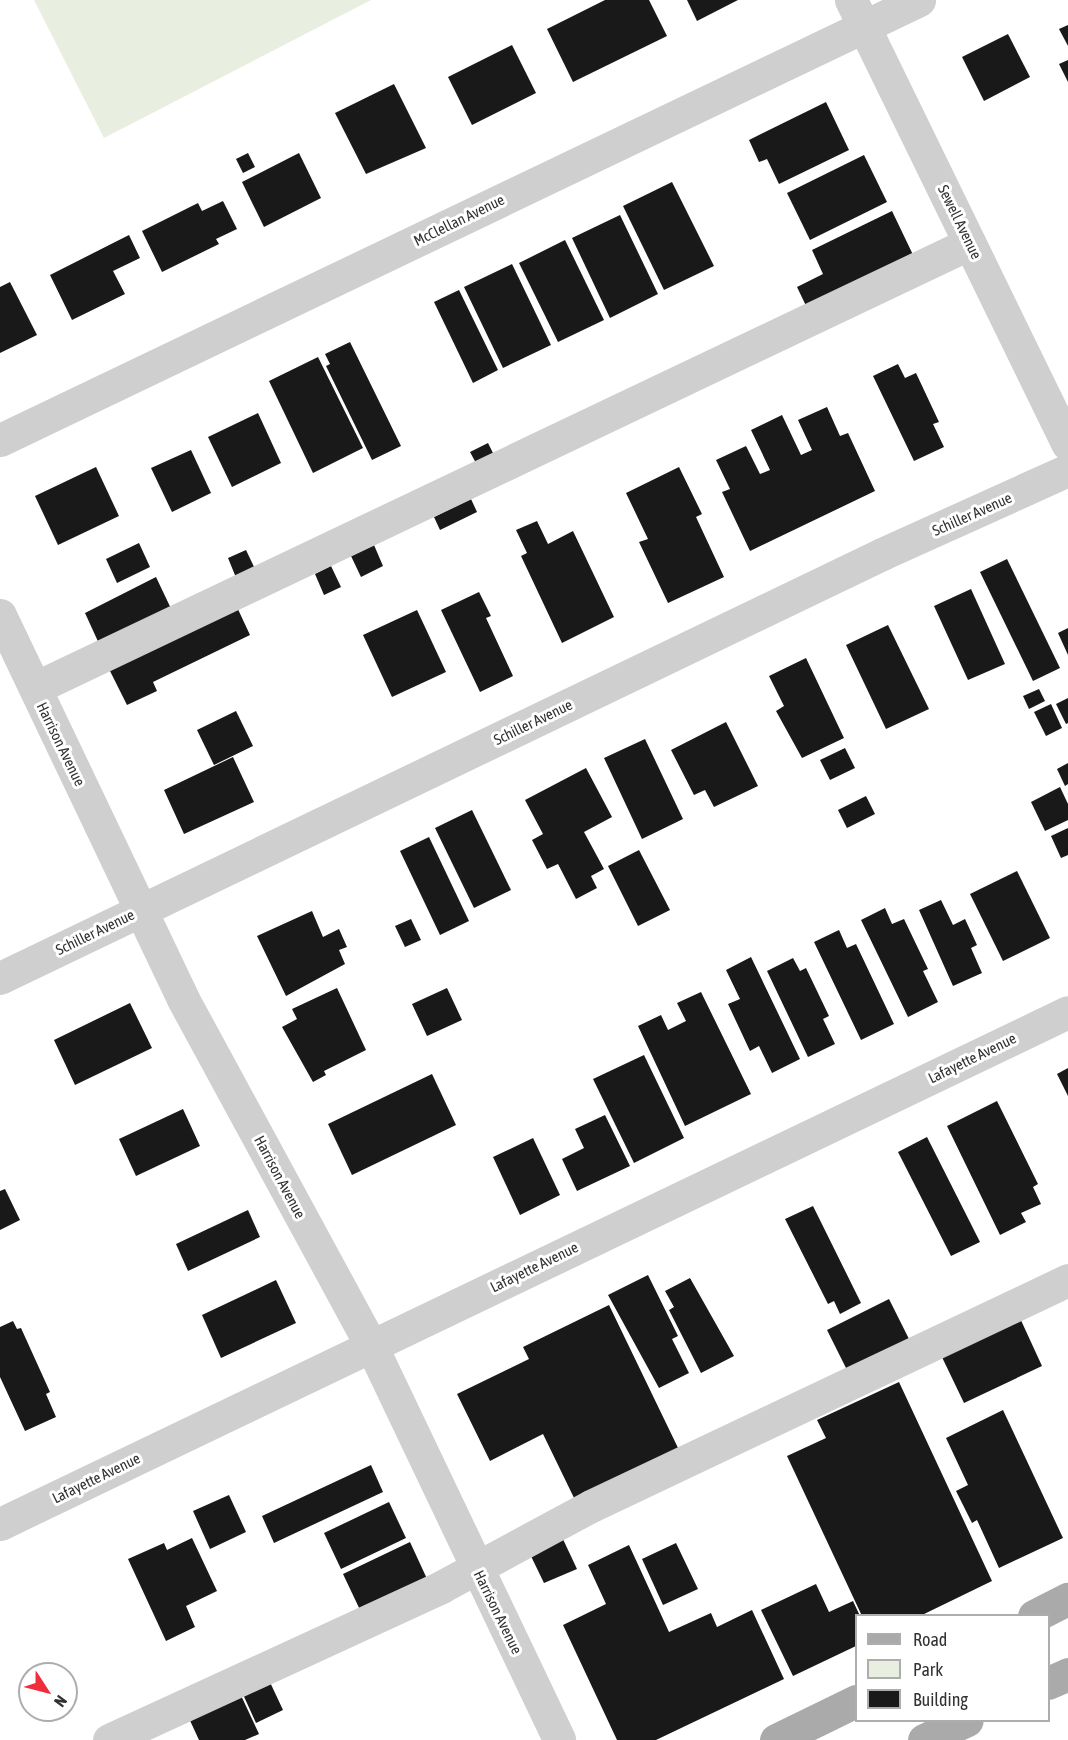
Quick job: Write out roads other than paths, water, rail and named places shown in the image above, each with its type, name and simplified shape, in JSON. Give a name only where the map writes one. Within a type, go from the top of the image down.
[{"type":"main road","points":[[1038,1614],[1068,1599]]},
{"type":"main road","points":[[1050,1682],[1068,1674]]},
{"type":"main road","points":[[776,1740],[855,1701]]},
{"type":"main road","points":[[924,1740],[963,1722]]},
{"type":"street","name":"McClellan Avenue","points":[[0,440],[857,13],[919,0]]},
{"type":"street","name":"Sewell Avenue","points":[[857,13],[1068,444]]},
{"type":"street","points":[[34,688],[970,243]]},
{"type":"street","name":"Schiller Avenue","points":[[0,978],[871,559],[1068,470]]},
{"type":"street","name":"Harrison Avenue","points":[[0,615],[183,999],[371,1345],[559,1740]]},
{"type":"street","name":"Lafayette Avenue","points":[[0,1524],[1068,1012]]},
{"type":"street","points":[[109,1740],[441,1587],[476,1566],[602,1500],[1068,1280]]}]
